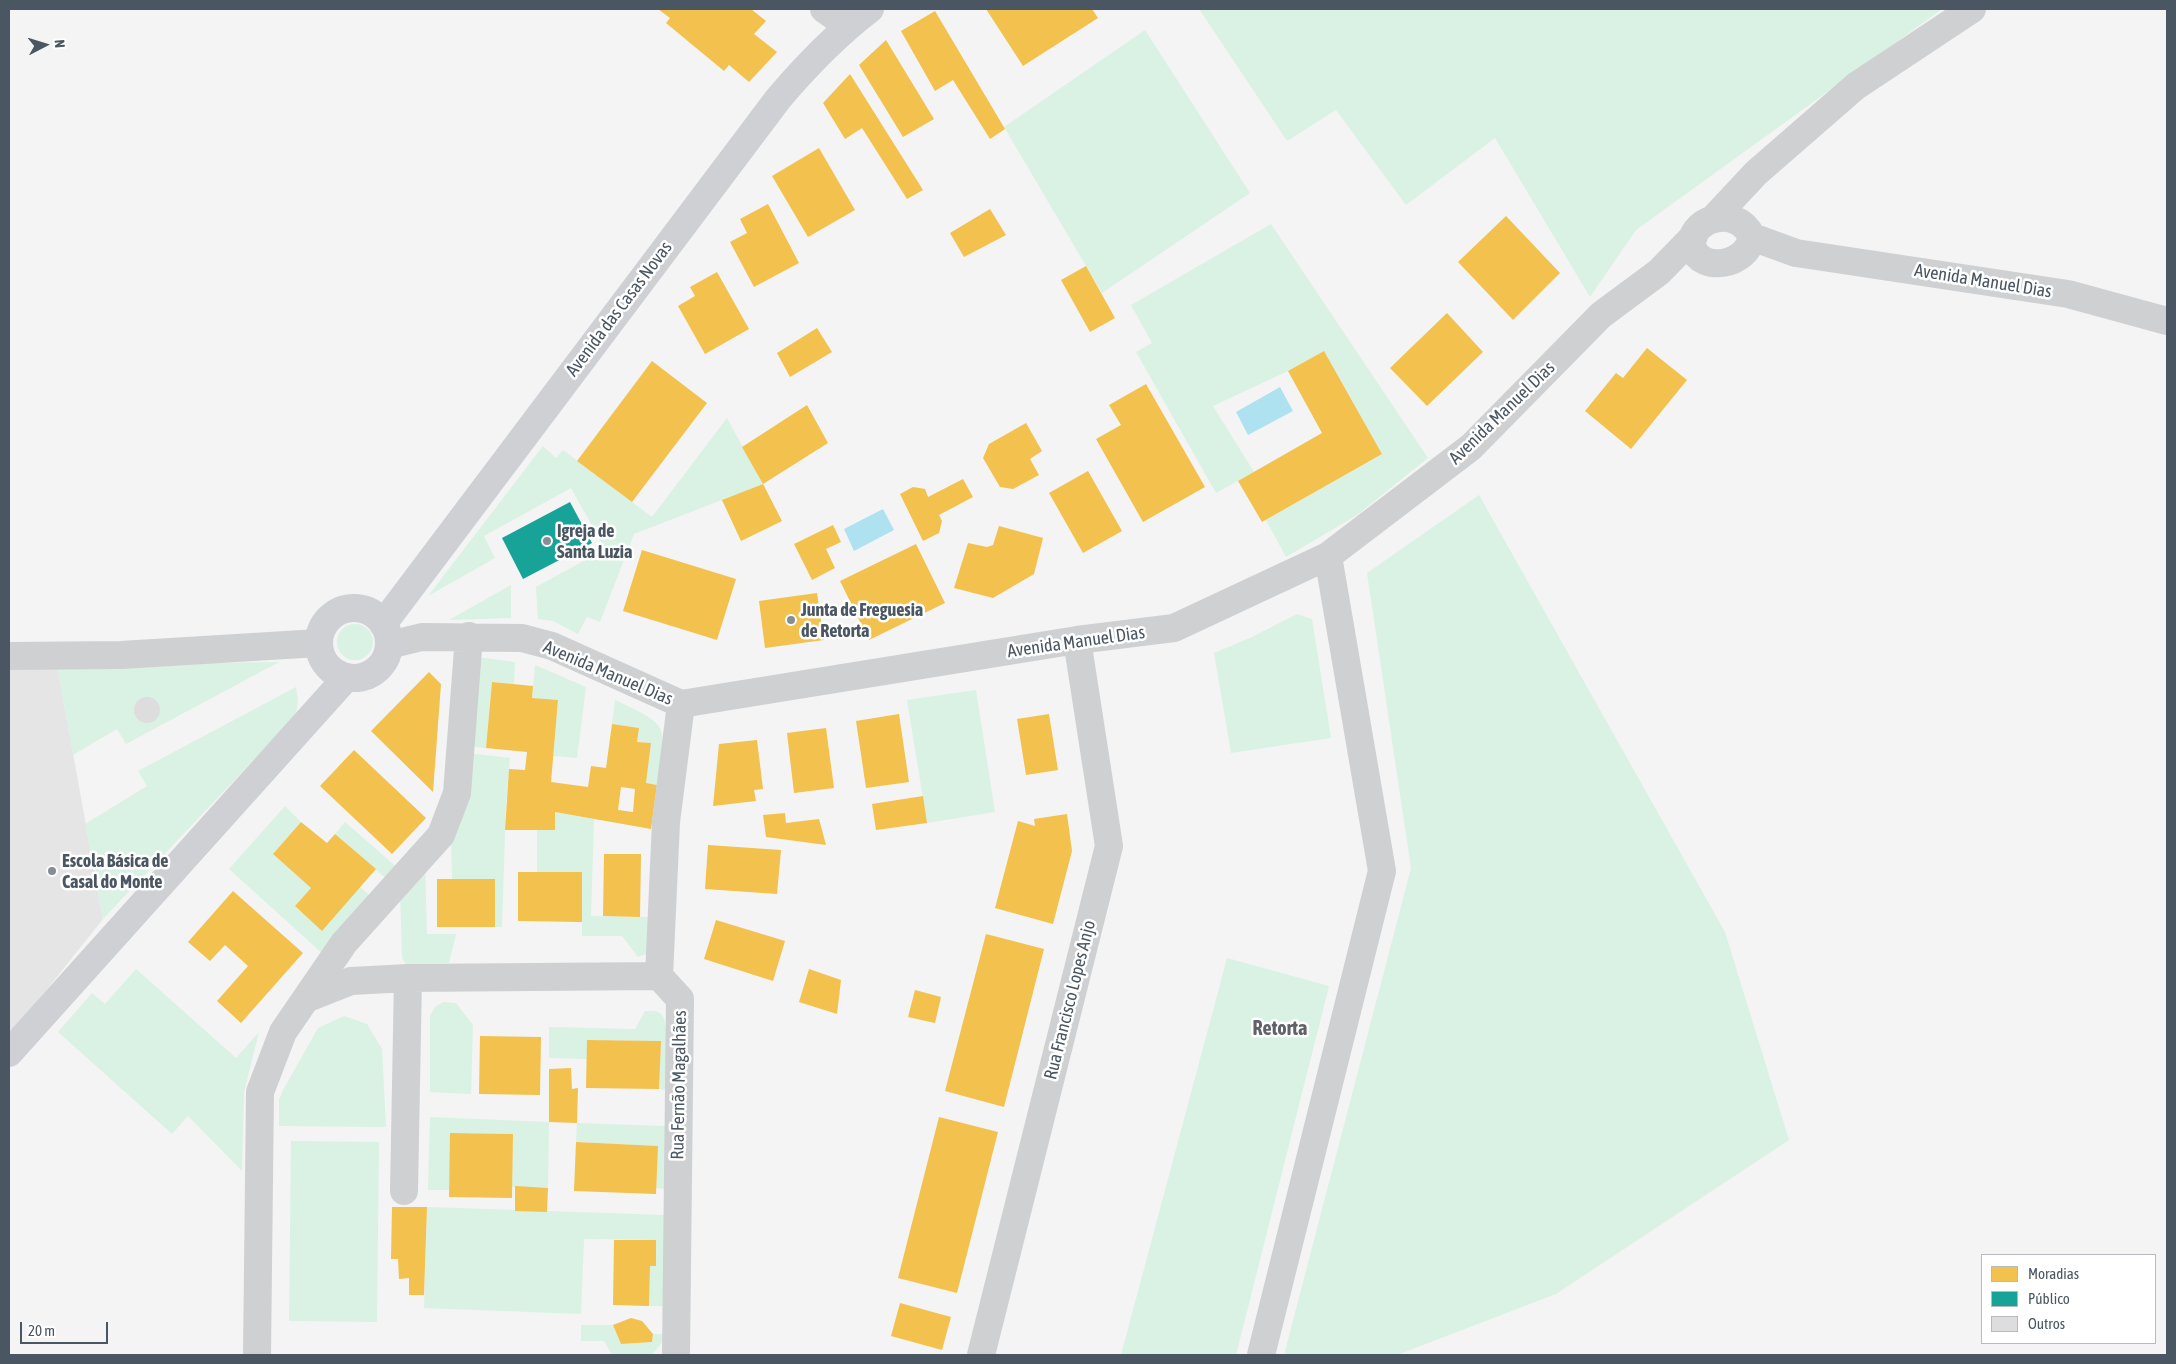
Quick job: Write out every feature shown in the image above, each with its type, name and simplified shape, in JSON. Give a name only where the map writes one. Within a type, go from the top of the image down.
[{"type":"street","points":[[824,9],[848,26]]},
{"type":"street","name":"Avenida das Casas Novas","points":[[386,634],[778,99],[810,62],[848,26],[870,9]]},
{"type":"street","points":[[1714,218],[1756,173],[1856,86],[1972,9]]},
{"type":"street","points":[[1694,236],[1693,248],[1699,257],[1722,262],[1742,256],[1750,246],[1749,232],[1756,173]]},
{"type":"street","name":"Avenida Manuel Dias","points":[[386,634],[422,637],[522,638],[552,646],[681,704],[1077,640],[1174,628],[1328,556],[1472,447],[1601,315],[1659,272],[1694,236],[1701,226],[1714,218],[1730,219],[1749,232],[1796,253],[2068,294],[2167,321]]},
{"type":"street","name":"Avenida Manuel Dias","points":[[1659,272],[1796,253]]},
{"type":"street","points":[[1262,1355],[1382,871],[1328,556]]},
{"type":"street","points":[[355,607],[376,615],[386,634],[387,656],[376,670],[359,678],[347,678],[336,673],[327,665],[321,654],[319,642],[326,621],[344,609],[355,607]]},
{"type":"street","points":[[257,1355],[260,1092],[283,1032],[344,943],[441,835],[457,793],[469,636]]},
{"type":"street","name":"Rua Francisco Lopes Anjo","points":[[981,1355],[1109,846],[1077,640]]},
{"type":"street","points":[[9,656],[121,655],[319,642]]},
{"type":"street","points":[[9,1053],[347,678]]},
{"type":"street","points":[[308,998],[350,981],[408,978],[659,976],[666,822],[681,704]]},
{"type":"street","name":"Rua Fernão Magalhães","points":[[659,976],[680,999],[676,1355]]},
{"type":"street","points":[[404,1191],[408,978]]},
{"type":"shaded area","name":"Escola Básica de Casal do Monte","points":[[57,665],[103,919],[17,1027],[9,1031],[9,667]]},
{"type":"green space","points":[[1199,9],[1942,9],[1636,230],[1590,297],[1495,138],[1406,205],[1336,110],[1287,141]]},
{"type":"green space","points":[[1145,30],[1250,193],[1102,293],[1004,127]]},
{"type":"green space","points":[[1271,224],[1428,458],[1357,515],[1286,557],[1266,520],[1382,454],[1324,351],[1288,371],[1213,406],[1254,472],[1216,493],[1136,352],[1152,343],[1131,305]]},
{"type":"green space","points":[[727,418],[763,484],[634,534],[600,622],[587,617],[578,634],[553,621],[538,619],[536,587],[605,549],[571,488],[484,536],[495,558],[428,596],[543,446],[556,458],[563,450],[652,517]]},
{"type":"green space","points":[[1479,495],[1725,932],[1789,1140],[1556,1294],[1397,1355],[1284,1355],[1411,868],[1367,573]]},
{"type":"green space","points":[[511,585],[511,618],[449,620]]},
{"type":"green space","points":[[1297,614],[1312,619],[1331,738],[1231,753],[1214,653],[1252,637]]},
{"type":"green space","points":[[355,624],[362,625],[368,629],[372,635],[372,649],[368,655],[362,659],[355,660],[348,659],[342,655],[338,649],[337,642],[338,635],[342,629],[348,625]]},
{"type":"green space","points":[[477,657],[515,662],[514,684],[492,682],[486,748],[469,746]]},
{"type":"green space","points":[[279,662],[126,744],[117,729],[73,755],[57,665]]},
{"type":"green space","points":[[535,665],[586,687],[577,758],[553,756],[558,701],[532,698]]},
{"type":"green space","points":[[296,687],[298,701],[296,715],[103,919],[85,824],[147,786],[138,771]]},
{"type":"green space","points":[[976,690],[995,812],[927,823],[907,700]]},
{"type":"green space","points":[[615,700],[647,716],[656,722],[661,730],[663,750],[657,785],[646,783],[651,743],[637,742],[639,728],[612,724]]},
{"type":"green space","points":[[468,753],[510,758],[506,803],[502,927],[495,927],[495,879],[452,879],[451,838]]},
{"type":"green space","points":[[285,806],[301,822],[273,854],[311,888],[295,906],[322,930],[360,887],[374,899],[324,955],[229,869]]},
{"type":"green space","points":[[555,812],[594,819],[591,916],[652,917],[647,954],[638,957],[622,936],[582,936],[582,872],[537,872],[537,830],[555,830]]},
{"type":"green space","points":[[345,822],[400,870],[390,882],[335,834]]},
{"type":"green space","points":[[425,864],[427,934],[456,934],[449,963],[406,964],[402,958],[400,888]]},
{"type":"green space","points":[[1227,958],[1329,986],[1236,1355],[1121,1355]]},
{"type":"green space","points":[[136,969],[236,1058],[259,1032],[244,1092],[242,1171],[188,1116],[172,1134],[58,1032],[92,993],[105,1004]]},
{"type":"green space","points":[[443,1002],[456,1003],[473,1025],[471,1094],[430,1092],[430,1016],[435,1007]]},
{"type":"green space","points":[[645,1011],[658,1012],[664,1019],[667,1038],[666,1090],[659,1089],[660,1041],[588,1040],[587,1059],[549,1058],[549,1027],[635,1029]]},
{"type":"green space","points":[[344,1016],[367,1024],[382,1049],[386,1127],[279,1126],[279,1100],[318,1028]]},
{"type":"green space","points":[[430,1117],[549,1122],[548,1188],[512,1187],[513,1134],[451,1133],[449,1190],[428,1190]]},
{"type":"green space","points":[[577,1123],[666,1126],[665,1189],[656,1188],[657,1146],[576,1142]]},
{"type":"green space","points":[[291,1141],[379,1142],[377,1322],[289,1321]]},
{"type":"green space","points":[[427,1207],[665,1215],[664,1306],[649,1306],[650,1266],[656,1266],[656,1240],[584,1239],[581,1314],[424,1308]]},
{"type":"green space","points":[[581,1325],[613,1325],[621,1344],[652,1342],[653,1334],[663,1334],[663,1341],[652,1355],[612,1355],[604,1341],[581,1341]]},
{"type":"water","points":[[1280,387],[1293,411],[1248,435],[1236,412]]},
{"type":"water","points":[[883,509],[894,530],[854,551],[844,529]]},
{"type":"building: Moradias","points":[[658,9],[751,9],[766,21],[754,34],[777,52],[749,82],[729,65],[724,71],[666,23],[670,18]]},
{"type":"building: Moradias","points":[[986,9],[1092,9],[1098,18],[1023,66]]},
{"type":"building: Moradias","points":[[935,11],[1005,129],[990,139],[953,80],[935,91],[901,31]]},
{"type":"building: Moradias","points":[[886,40],[934,119],[903,137],[859,65]]},
{"type":"building: Moradias","points":[[850,74],[923,190],[907,199],[862,128],[845,139],[823,103]]},
{"type":"building: Moradias","points":[[819,148],[855,210],[808,237],[772,176]]},
{"type":"building: Moradias","points":[[768,204],[799,263],[754,287],[730,242],[747,233],[740,219]]},
{"type":"building: Moradias","points":[[990,209],[1006,235],[964,257],[950,233]]},
{"type":"building: Moradias","points":[[1506,216],[1560,273],[1513,320],[1458,262]]},
{"type":"building: Moradias","points":[[1086,266],[1115,318],[1090,332],[1061,280]]},
{"type":"building: Moradias","points":[[717,272],[749,329],[705,354],[678,306],[695,296],[690,287]]},
{"type":"building: Moradias","points":[[1447,313],[1483,352],[1427,406],[1390,368]]},
{"type":"building: Moradias","points":[[817,328],[832,352],[790,377],[777,353]]},
{"type":"building: Moradias","points":[[1647,348],[1687,380],[1631,449],[1585,411],[1616,373],[1623,378]]},
{"type":"building: Moradias","points":[[1324,351],[1382,454],[1262,522],[1238,481],[1322,433],[1288,371]]},
{"type":"building: Moradias","points":[[652,361],[707,403],[632,502],[577,461]]},
{"type":"building: Moradias","points":[[1146,384],[1205,487],[1143,522],[1096,439],[1121,425],[1109,405]]},
{"type":"building: Moradias","points":[[807,405],[828,443],[763,484],[742,447]]},
{"type":"building: Moradias","points":[[1026,423],[1042,451],[1030,459],[1039,475],[1013,489],[1000,487],[983,458],[989,444]]},
{"type":"building: Moradias","points":[[1088,471],[1122,531],[1083,553],[1049,493]]},
{"type":"building: Moradias","points":[[963,479],[973,497],[939,515],[942,521],[939,533],[923,541],[900,494],[913,487],[925,489],[928,497]]},
{"type":"building: Moradias","points":[[763,484],[782,521],[741,541],[722,500]]},
{"type":"building: Moradias","points":[[833,525],[841,542],[826,549],[835,568],[812,580],[794,544]]},
{"type":"building: Moradias","points":[[999,526],[1043,538],[1034,574],[993,598],[954,588],[968,543],[987,547],[993,545]]},
{"type":"building: Moradias","points":[[916,544],[945,603],[869,640],[840,581]]},
{"type":"building: Moradias","points":[[642,550],[736,579],[717,640],[623,611]]},
{"type":"building: Moradias","name":"Junta de Freguesia de Retorta","points":[[817,593],[824,640],[765,648],[759,601]]},
{"type":"building: Moradias","points":[[429,672],[441,684],[433,792],[371,731]]},
{"type":"building: Moradias","points":[[492,682],[533,686],[532,698],[558,700],[551,782],[588,787],[591,766],[606,768],[612,724],[639,728],[637,742],[651,743],[646,783],[657,785],[651,829],[555,812],[555,830],[505,830],[509,769],[525,770],[527,752],[486,748]],"holes":[[[621,787],[635,789],[633,812],[618,810]]]},
{"type":"building: Moradias","points":[[899,714],[909,782],[866,788],[856,721]]},
{"type":"building: Moradias","points":[[1049,714],[1058,770],[1026,775],[1017,719]]},
{"type":"building: Moradias","points":[[826,728],[834,788],[794,793],[787,733]]},
{"type":"building: Moradias","points":[[757,740],[763,789],[754,790],[756,801],[713,806],[719,744]]},
{"type":"building: Moradias","points":[[354,750],[426,818],[392,854],[320,786]]},
{"type":"building: Moradias","points":[[923,796],[927,823],[876,830],[872,804]]},
{"type":"building: Moradias","points":[[785,813],[786,823],[819,819],[826,845],[766,837],[763,815]]},
{"type":"building: Moradias","points":[[1067,814],[1072,851],[1053,924],[995,908],[1018,821],[1035,826],[1034,819]]},
{"type":"building: Moradias","points":[[301,822],[327,843],[335,834],[376,869],[322,931],[295,906],[311,888],[273,854]]},
{"type":"building: Moradias","points":[[708,845],[781,850],[777,894],[705,889]]},
{"type":"building: Moradias","points":[[604,854],[641,854],[640,917],[603,916]]},
{"type":"building: Moradias","points":[[518,872],[582,872],[582,922],[518,921]]},
{"type":"building: Moradias","points":[[437,879],[495,879],[495,927],[437,927]]},
{"type":"building: Moradias","points":[[233,891],[303,953],[241,1023],[217,1001],[248,966],[225,945],[210,961],[188,942]]},
{"type":"building: Moradias","points":[[716,920],[785,941],[773,981],[704,959]]},
{"type":"building: Moradias","points":[[986,934],[1044,949],[1004,1107],[945,1091]]},
{"type":"building: Moradias","points":[[809,969],[841,980],[837,1014],[799,1002]]},
{"type":"building: Moradias","points":[[915,990],[941,997],[935,1023],[908,1017]]},
{"type":"building: Moradias","points":[[480,1036],[541,1037],[540,1095],[479,1094]]},
{"type":"building: Moradias","points":[[587,1040],[661,1041],[659,1089],[586,1088]]},
{"type":"building: Moradias","points":[[571,1068],[572,1089],[578,1088],[577,1123],[549,1122],[549,1069]]},
{"type":"building: Moradias","points":[[939,1117],[998,1132],[957,1293],[898,1278]]},
{"type":"building: Moradias","points":[[450,1133],[513,1134],[512,1198],[449,1197]]},
{"type":"building: Moradias","points":[[576,1142],[658,1146],[656,1194],[574,1191]]},
{"type":"building: Moradias","points":[[515,1186],[548,1188],[547,1212],[515,1211]]},
{"type":"building: Moradias","points":[[392,1207],[427,1207],[424,1295],[409,1295],[409,1278],[399,1279],[398,1259],[391,1259]]},
{"type":"building: Moradias","points":[[614,1240],[656,1240],[656,1266],[650,1266],[649,1306],[613,1305]]},
{"type":"building: Moradias","points":[[900,1303],[951,1317],[942,1350],[891,1336]]},
{"type":"building: Moradias","points":[[631,1318],[642,1321],[653,1334],[652,1342],[621,1344],[613,1325]]},
{"type":"building: Público","name":"Igreja de Santa Luzia","points":[[570,502],[592,543],[523,579],[502,538]]},
{"type":"building: Outros","points":[[147,697],[156,701],[160,710],[156,719],[147,723],[138,719],[134,710],[138,701]]},
{"type":"place","name":"Igreja de Santa Luzia","points":[[547,541]]},
{"type":"place","name":"Junta de Freguesia de Retorta","points":[[791,620]]},
{"type":"place","name":"Escola Básica de Casal do Monte","points":[[52,871]]},
{"type":"district","name":"Retorta","points":[[1280,1029]]}]
